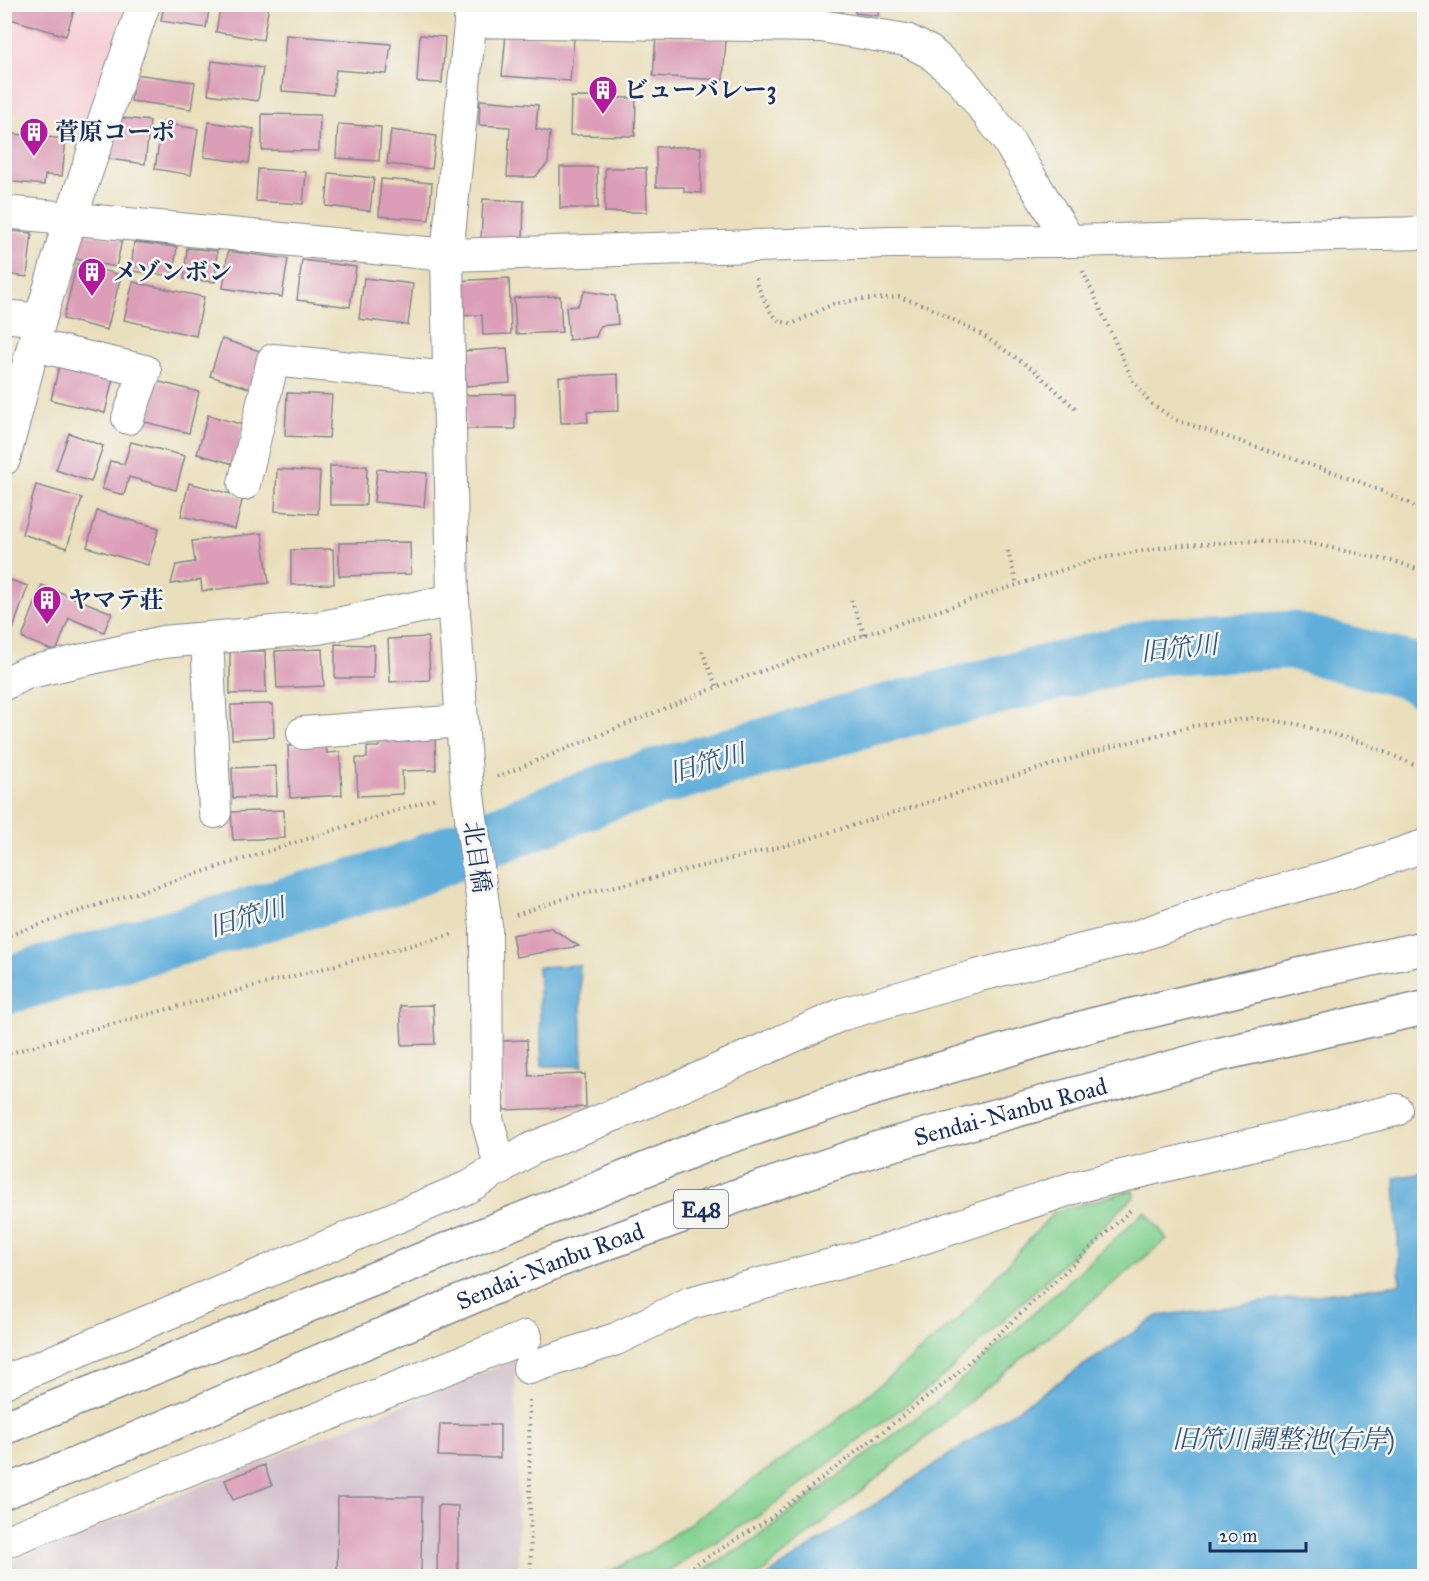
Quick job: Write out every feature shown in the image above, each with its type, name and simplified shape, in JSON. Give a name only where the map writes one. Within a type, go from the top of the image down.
[{"type":"highway","name":"E48","points":[[4,1428],[716,1141],[862,1092],[1092,1025],[1320,970],[1425,948]]},
{"type":"highway","name":"Sendai-Nanbu Road","points":[[4,1492],[72,1466],[557,1261],[759,1188],[879,1148],[1206,1059],[1425,1008]]},
{"type":"street","points":[[4,459],[70,220],[144,4]]},
{"type":"street","points":[[471,13],[821,26],[906,40],[930,52],[961,79],[1007,139],[1070,241]]},
{"type":"street","name":"北目橋","points":[[471,13],[447,255],[453,600],[469,797],[485,917],[487,1119],[501,1169]]},
{"type":"street","points":[[4,212],[447,255],[891,242],[1070,241],[1425,233]]},
{"type":"street","points":[[4,316],[37,333],[145,371],[128,417]]},
{"type":"street","points":[[244,484],[273,360],[448,378]]},
{"type":"street","points":[[4,684],[26,673],[163,642],[318,628],[453,600]]},
{"type":"street","points":[[207,638],[226,753],[215,813]]},
{"type":"street","points":[[303,733],[462,721]]},
{"type":"street","points":[[4,1382],[466,1188],[533,1148],[646,1102],[843,1014],[976,976],[1135,937],[1227,905],[1346,872],[1425,846]]},
{"type":"street","points":[[529,1368],[616,1339],[690,1303],[883,1251],[1076,1187],[1396,1110]]},
{"type":"street","points":[[4,1542],[525,1337]]},
{"type":"path","points":[[1070,241],[1133,381],[1150,403],[1176,420],[1353,479],[1409,503],[1425,514]]},
{"type":"path","points":[[753,247],[757,285],[770,311],[779,321],[792,324],[833,304],[899,297],[927,306],[984,336],[1034,370],[1076,409]]},
{"type":"path","points":[[4,937],[98,905],[469,797],[717,687],[1096,559],[1171,546],[1247,541],[1309,543],[1400,563],[1425,572]]},
{"type":"path","points":[[1008,550],[1017,584]]},
{"type":"path","points":[[851,600],[865,636]]},
{"type":"path","points":[[702,651],[717,687]]},
{"type":"path","points":[[4,1055],[485,917],[788,845],[1107,748],[1193,726],[1252,718],[1297,724],[1364,742],[1425,769]]},
{"type":"path","points":[[677,1576],[769,1519],[952,1378],[1133,1208]]},
{"type":"path","points":[[529,1368],[531,1576]]},
{"type":"shaded area","points":[[5,5],[126,5],[87,121],[5,112]]},
{"type":"shaded area","points":[[515,1360],[519,1576],[5,1576],[4,1563],[37,1552]]},
{"type":"green space","points":[[1133,1190],[1134,1197],[943,1377],[762,1514],[659,1576],[600,1576],[651,1550],[829,1427],[958,1319],[1054,1212]]},
{"type":"green space","points":[[1145,1211],[1167,1239],[758,1576],[693,1576],[745,1546],[938,1401]]},
{"type":"water","points":[[580,965],[583,1066],[542,1066],[538,967]]},
{"type":"water","name":"旧笊川調整池(右岸)","points":[[1424,1173],[1424,1576],[767,1576],[1158,1316],[1400,1284],[1395,1178]]},
{"type":"building","points":[[4,4],[76,4],[66,36],[4,17]]},
{"type":"building","points":[[164,4],[210,4],[206,28],[161,21]]},
{"type":"building","points":[[221,4],[269,5],[263,40],[216,32]]},
{"type":"building","points":[[819,4],[844,4],[843,11],[819,8]]},
{"type":"building","points":[[855,4],[879,4],[878,16],[855,13]]},
{"type":"building","points":[[506,34],[574,39],[570,81],[502,76]]},
{"type":"building","points":[[286,35],[391,44],[387,74],[336,70],[333,95],[282,91]]},
{"type":"building","points":[[420,35],[445,37],[442,83],[417,82]]},
{"type":"building","points":[[656,35],[726,40],[723,80],[653,76]]},
{"type":"building","points":[[212,61],[263,68],[258,101],[208,94]]},
{"type":"building","points":[[134,74],[195,82],[191,109],[131,101]]},
{"type":"building","name":"ビューバレー3","points":[[571,97],[636,98],[635,136],[570,135]]},
{"type":"building","points":[[480,100],[538,105],[536,129],[550,132],[548,163],[535,177],[507,177],[510,127],[479,125]]},
{"type":"building","points":[[262,114],[320,115],[319,151],[262,150]]},
{"type":"building","points":[[114,117],[150,121],[145,164],[109,159]]},
{"type":"building","points":[[209,122],[254,129],[249,163],[204,157]]},
{"type":"building","points":[[162,123],[198,129],[191,175],[155,169]]},
{"type":"building","points":[[338,124],[381,127],[379,161],[336,158]]},
{"type":"building","points":[[391,130],[436,136],[432,169],[387,164]]},
{"type":"building","name":"菅原コーポ","points":[[4,133],[66,139],[62,176],[45,175],[44,185],[4,181]]},
{"type":"building","points":[[656,147],[701,147],[701,193],[684,192],[684,187],[656,187]]},
{"type":"building","points":[[560,167],[597,167],[598,208],[560,208]]},
{"type":"building","points":[[605,168],[646,168],[647,212],[605,212]]},
{"type":"building","points":[[258,169],[306,172],[303,204],[256,201]]},
{"type":"building","points":[[329,173],[374,178],[370,211],[326,206]]},
{"type":"building","points":[[381,179],[432,183],[429,220],[379,216]]},
{"type":"building","points":[[483,199],[524,201],[523,242],[481,240]]},
{"type":"building","points":[[4,230],[32,233],[27,277],[4,274]]},
{"type":"building","points":[[83,233],[122,240],[116,267],[71,258]]},
{"type":"building","points":[[134,242],[177,247],[173,276],[131,271]]},
{"type":"building","points":[[187,248],[217,251],[215,282],[184,279]]},
{"type":"building","points":[[228,251],[288,259],[282,297],[223,288]]},
{"type":"building","points":[[302,260],[356,267],[350,307],[297,300]]},
{"type":"building","name":"メゾンボン","points":[[77,264],[121,275],[107,330],[63,319]]},
{"type":"building","points":[[364,278],[413,284],[408,325],[359,319]]},
{"type":"building","points":[[509,278],[511,334],[483,335],[482,315],[454,316],[452,281]]},
{"type":"building","points":[[133,282],[204,297],[196,336],[124,320]]},
{"type":"building","points":[[585,291],[615,296],[618,324],[600,326],[596,337],[569,340],[566,307],[577,306]]},
{"type":"building","points":[[560,296],[562,332],[516,334],[514,298]]},
{"type":"building","points":[[222,339],[263,352],[252,389],[210,376]]},
{"type":"building","points":[[507,348],[510,383],[466,386],[464,351]]},
{"type":"building","points":[[59,366],[113,378],[105,413],[51,400]]},
{"type":"building","points":[[618,374],[619,411],[587,412],[588,422],[561,423],[559,377]]},
{"type":"building","points":[[152,380],[199,392],[189,433],[141,421]]},
{"type":"building","points":[[287,393],[332,395],[329,438],[285,436]]},
{"type":"building","points":[[515,394],[515,429],[465,429],[465,395]]},
{"type":"building","points":[[208,415],[244,425],[234,464],[197,454]]},
{"type":"building","points":[[69,433],[103,446],[91,482],[56,470]]},
{"type":"building","points":[[131,442],[185,456],[176,490],[129,477],[124,495],[102,489],[110,461],[124,464]]},
{"type":"building","points":[[330,466],[367,466],[366,505],[330,505]]},
{"type":"building","points":[[277,469],[320,472],[318,514],[275,511]]},
{"type":"building","points":[[377,469],[427,473],[424,507],[374,502]]},
{"type":"building","points":[[189,483],[243,497],[235,529],[181,516]]},
{"type":"building","points":[[36,485],[82,498],[67,548],[22,534]]},
{"type":"building","points":[[97,511],[159,528],[148,565],[87,547]]},
{"type":"building","points":[[262,533],[269,583],[202,591],[201,580],[171,584],[176,565],[195,562],[192,541]]},
{"type":"building","points":[[410,542],[411,574],[339,576],[339,543]]},
{"type":"building","points":[[333,549],[334,584],[291,585],[291,550]]},
{"type":"building","points":[[4,578],[28,586],[7,646],[4,645]]},
{"type":"building","name":"ヤマテ荘","points":[[42,585],[112,613],[104,632],[69,618],[56,652],[22,638]]},
{"type":"building","points":[[428,637],[430,680],[390,682],[388,639]]},
{"type":"building","points":[[335,644],[374,645],[373,678],[335,678]]},
{"type":"building","points":[[322,649],[324,686],[277,688],[275,651]]},
{"type":"building","points":[[230,651],[265,651],[266,693],[230,694]]},
{"type":"building","points":[[273,704],[274,737],[232,739],[231,705]]},
{"type":"building","points":[[435,737],[436,770],[402,771],[403,794],[358,796],[356,758],[367,758],[367,747],[379,747],[379,739]]},
{"type":"building","points":[[326,744],[327,753],[340,752],[342,795],[290,798],[288,746]]},
{"type":"building","points":[[276,766],[277,796],[233,798],[232,768]]},
{"type":"building","points":[[4,775],[7,775],[7,837],[4,837]]},
{"type":"building","points":[[284,810],[285,838],[233,840],[231,812]]},
{"type":"building","points":[[551,928],[579,946],[516,957],[512,935]]},
{"type":"building","points":[[433,1005],[435,1044],[402,1045],[400,1006]]},
{"type":"building","points":[[527,1040],[529,1076],[585,1074],[586,1107],[504,1110],[501,1041]]},
{"type":"building","points":[[440,1424],[500,1425],[500,1458],[438,1456]]},
{"type":"building","points":[[264,1465],[272,1485],[233,1500],[225,1480]]},
{"type":"building","points":[[338,1497],[422,1497],[421,1576],[337,1576]]},
{"type":"building","points":[[438,1505],[458,1506],[458,1576],[437,1576]]},
{"type":"waterway","name":"旧笊川","points":[[4,986],[396,875],[610,791],[870,717],[1159,646],[1291,640],[1411,671],[1424,679]]},
{"type":"place","name":"ビューバレー3","points":[[603,116]]},
{"type":"place","name":"菅原コーポ","points":[[34,158]]},
{"type":"place","name":"メゾンボン","points":[[92,298]]},
{"type":"place","name":"ヤマテ荘","points":[[47,626]]}]
